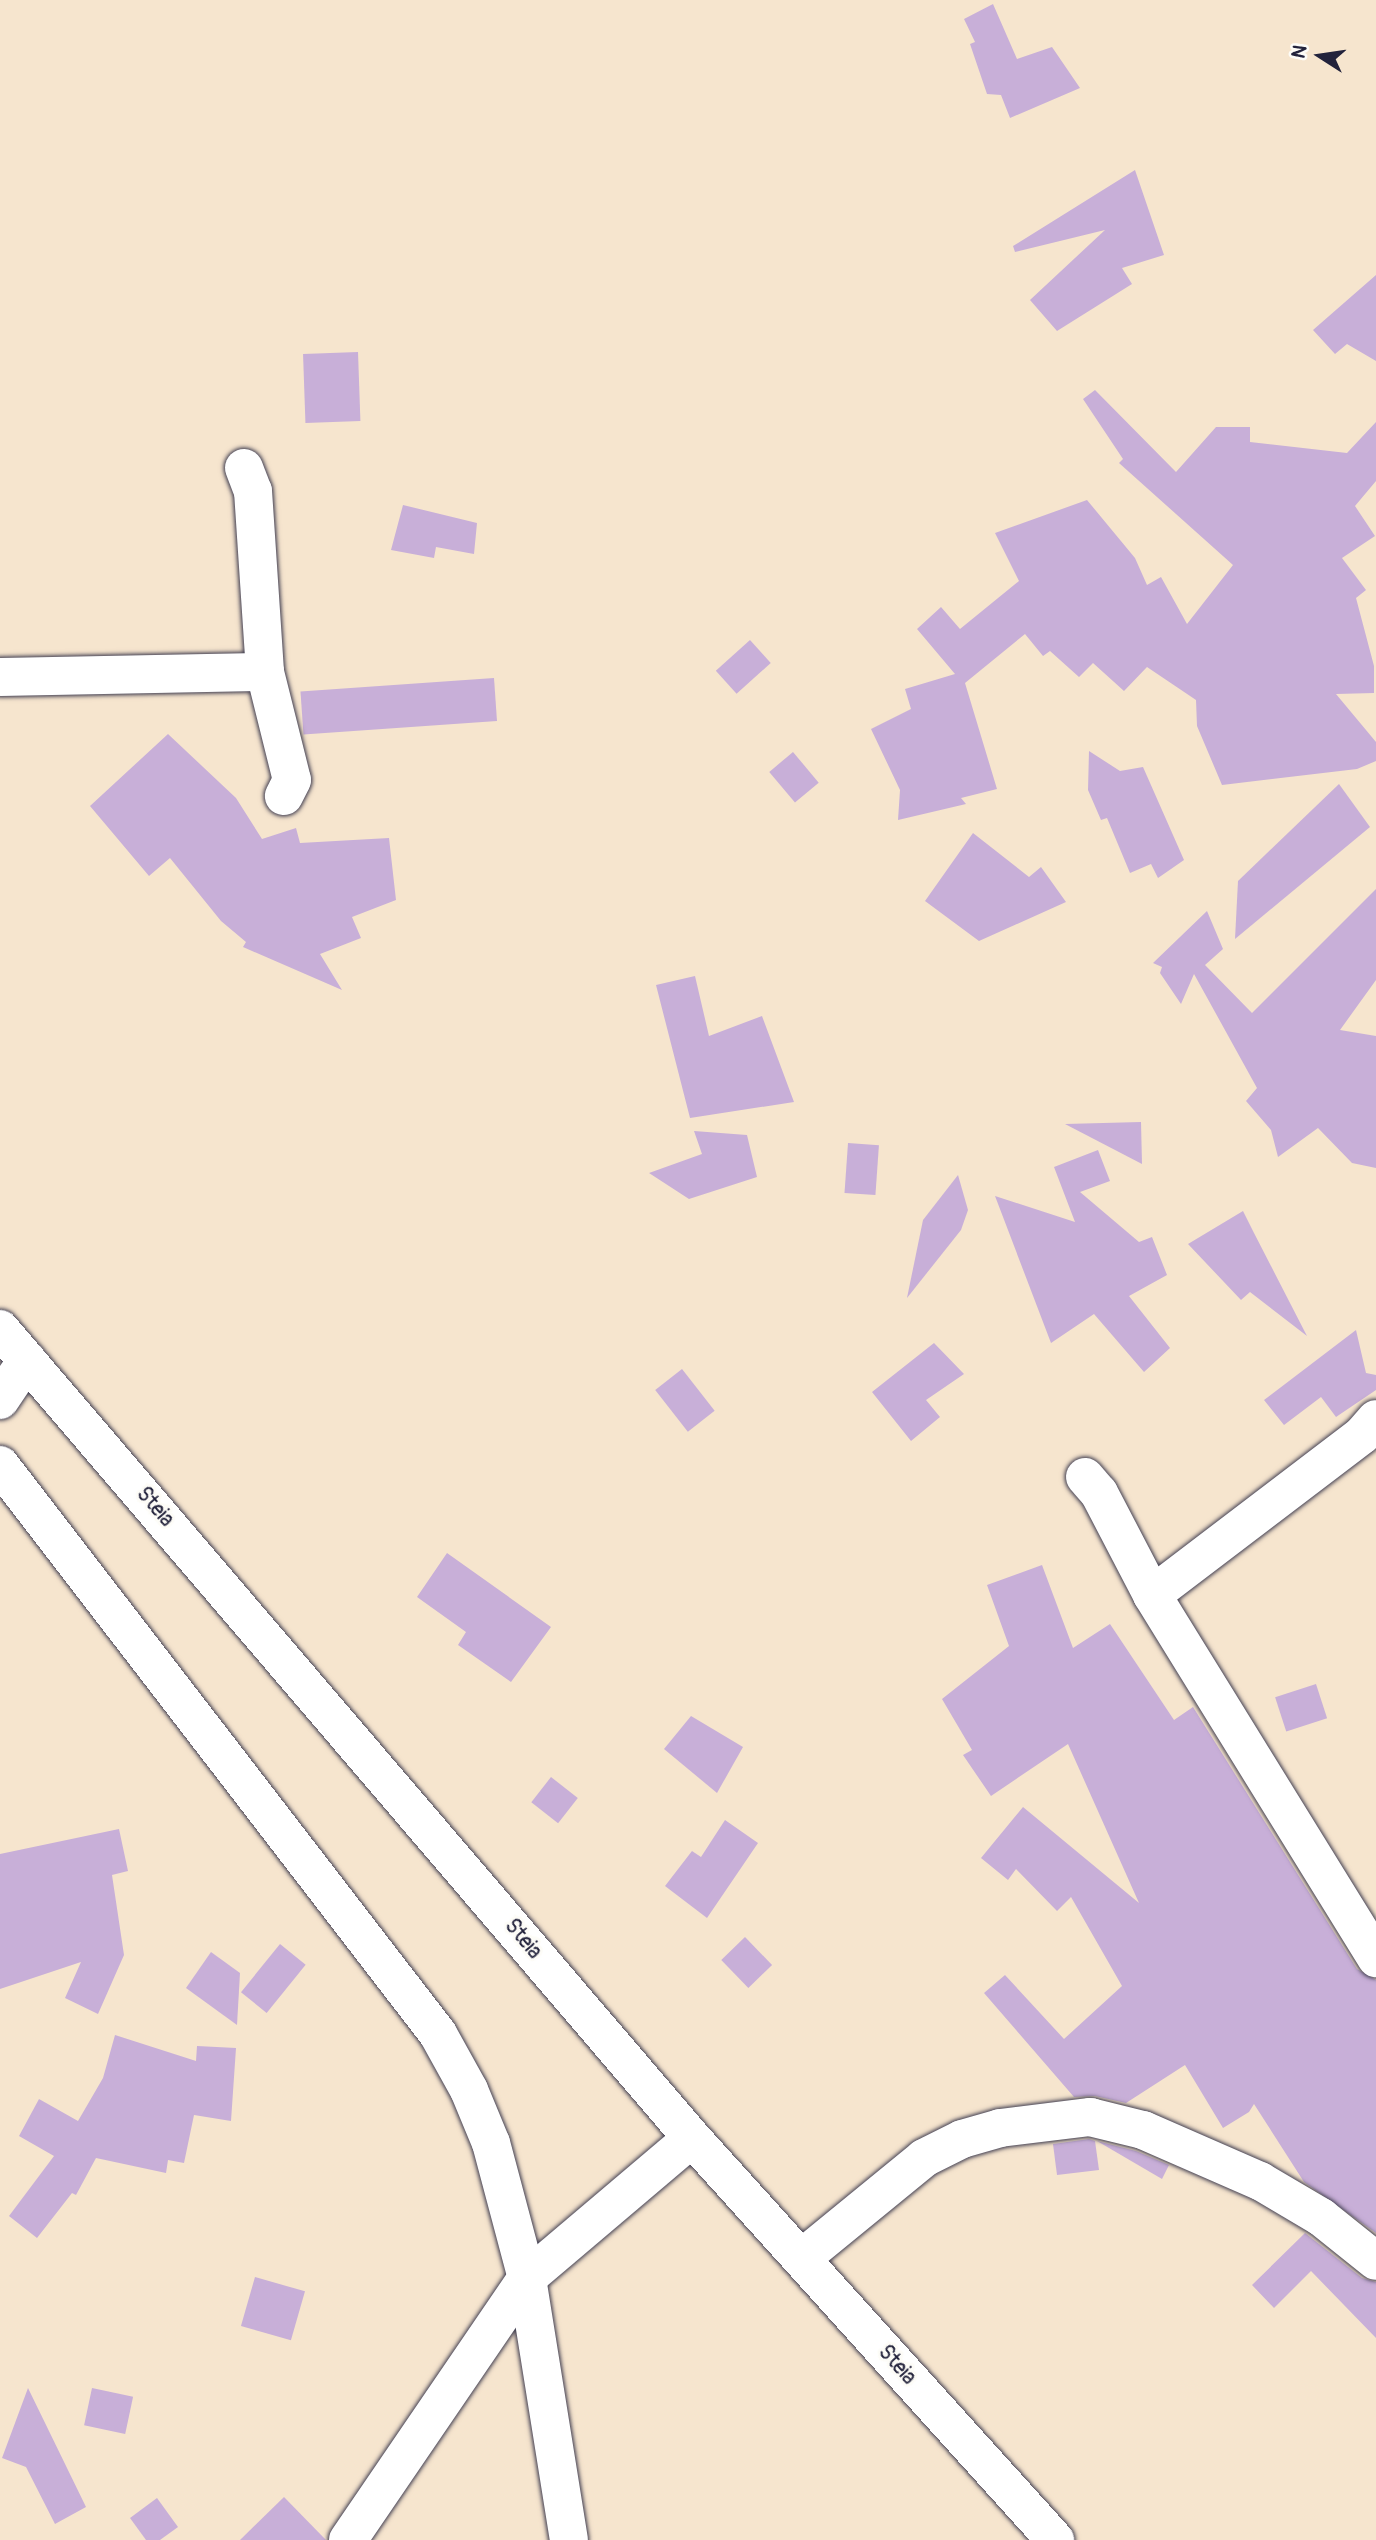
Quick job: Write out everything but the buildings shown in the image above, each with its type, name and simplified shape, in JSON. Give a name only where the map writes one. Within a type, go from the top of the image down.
[{"type":"street","points":[[244,468],[253,491],[265,672],[292,780],[284,796]]},
{"type":"street","points":[[0,677],[265,672]]},
{"type":"street","name":"Steia","points":[[0,1329],[692,2138],[1055,2540]]},
{"type":"street","points":[[0,1400],[27,1360]]},
{"type":"street","points":[[1152,1595],[1362,1435],[1376,1419]]},
{"type":"street","points":[[0,1465],[438,2034],[491,2143],[527,2278],[569,2540]]},
{"type":"street","points":[[1084,1477],[1099,1493],[1152,1595],[1376,1958]]},
{"type":"street","points":[[802,2258],[923,2158],[962,2139],[1000,2128],[1090,2117],[1143,2130],[1260,2181],[1321,2217],[1376,2261]]},
{"type":"street","points":[[348,2540],[527,2278],[692,2138]]}]
